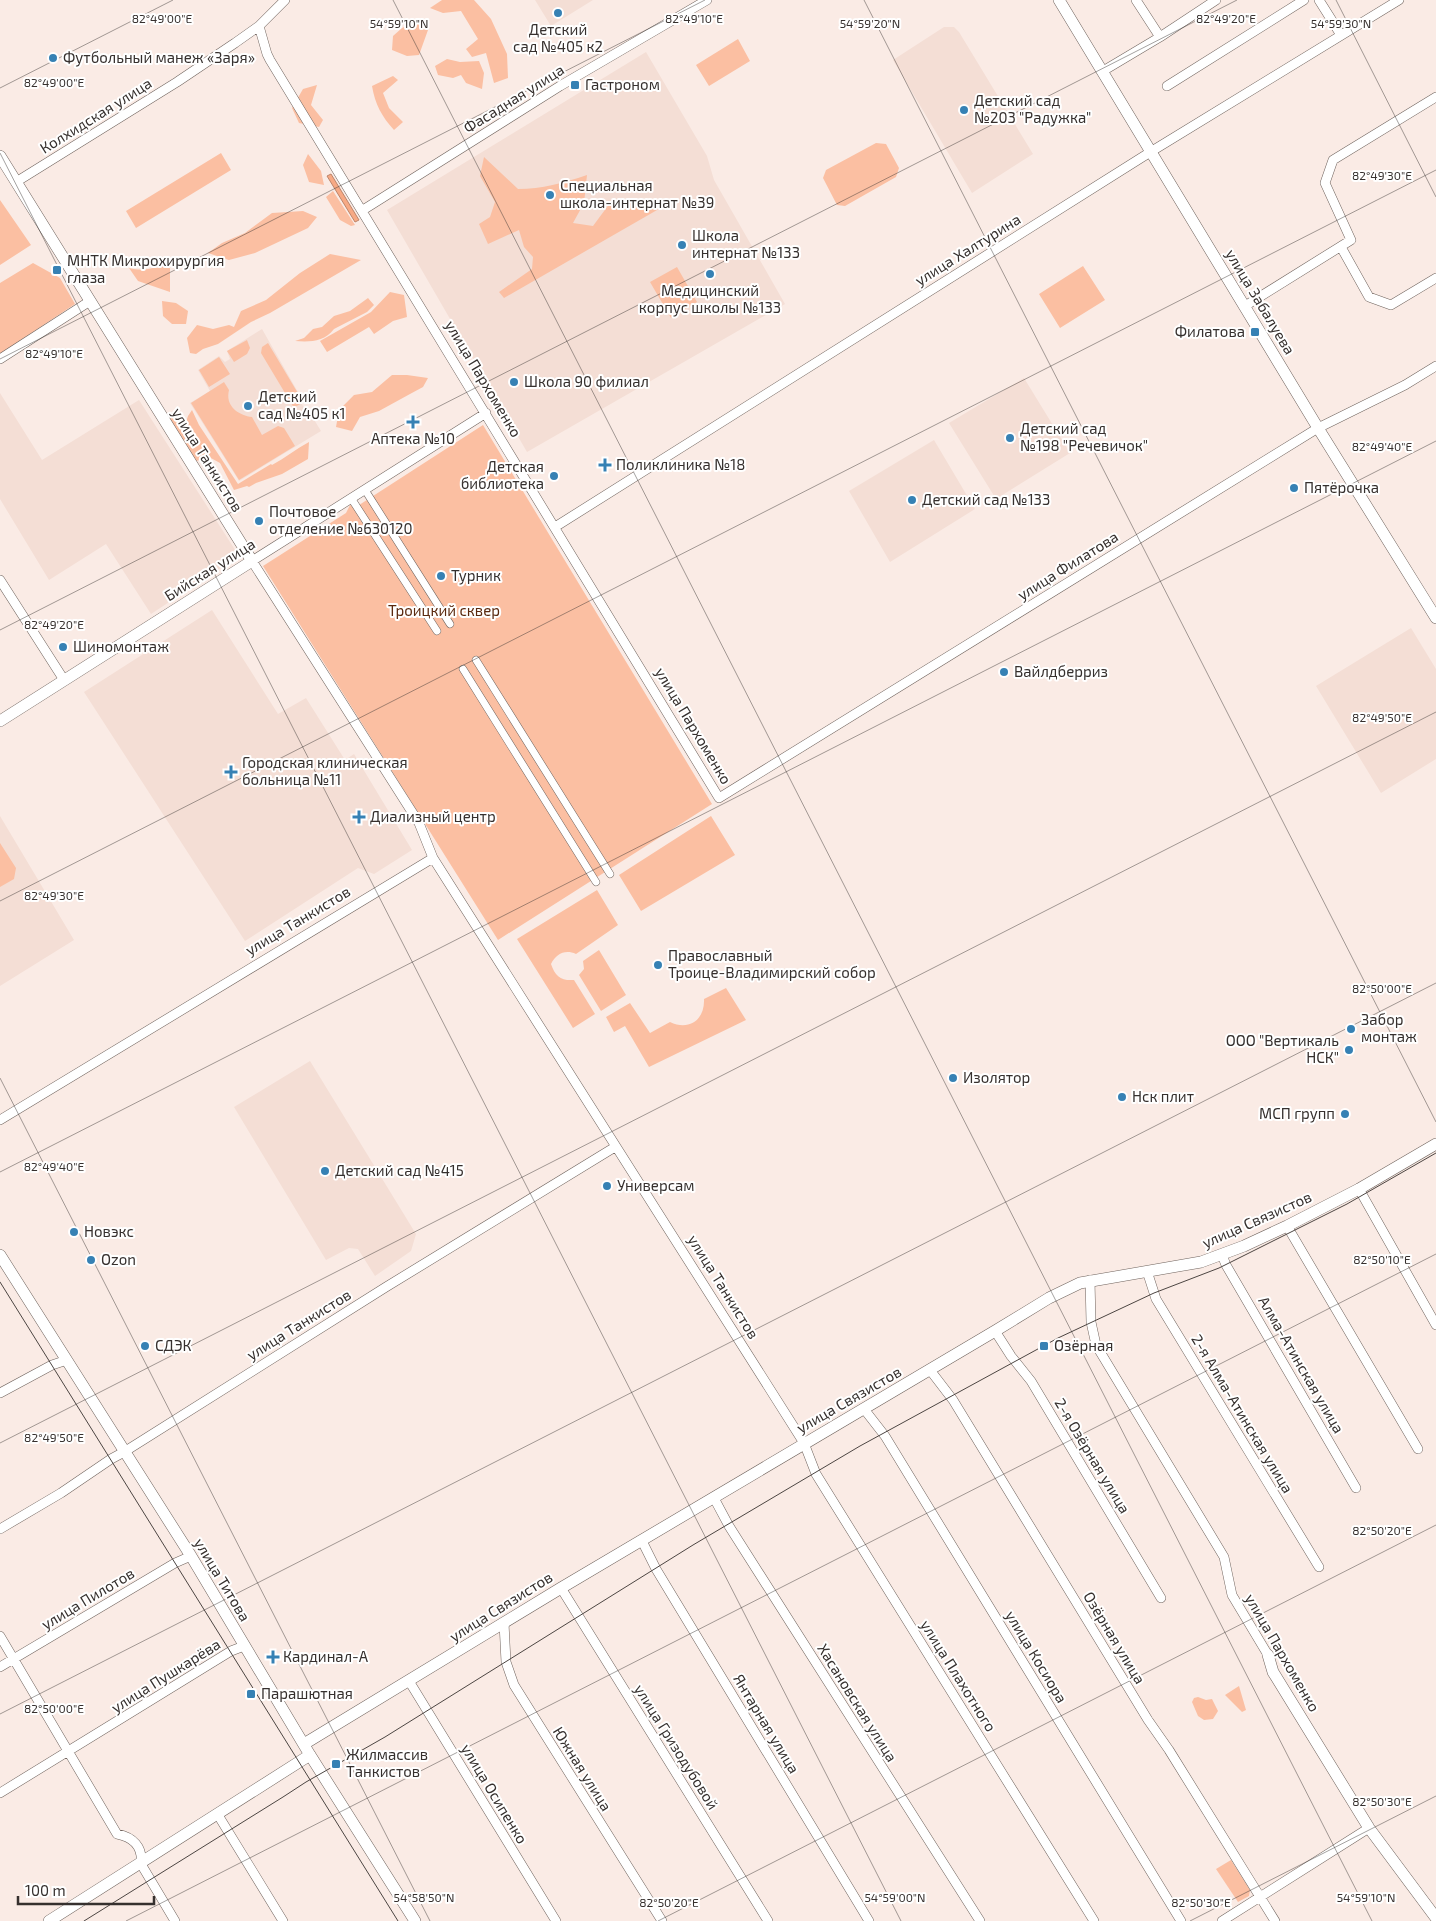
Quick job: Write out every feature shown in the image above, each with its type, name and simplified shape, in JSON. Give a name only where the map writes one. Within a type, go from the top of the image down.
[{"type":"street","name":"Колхидская улица","points":[[16,182],[177,82],[259,26],[285,0]]},
{"type":"street","name":"Фасадная улица","points":[[362,210],[560,86],[707,0]]},
{"type":"street","name":"улица Забалуева","points":[[1059,0],[1318,428],[1436,618]]},
{"type":"street","points":[[1136,0],[1160,37]]},
{"type":"street","points":[[1103,71],[1160,37],[1216,0]]},
{"type":"street","points":[[1167,86],[1304,0]]},
{"type":"street","points":[[1319,0],[1341,35]]},
{"type":"street","name":"улица Халтурина","points":[[555,527],[1152,151],[1399,0]]},
{"type":"street","name":"улица Пархоменко","points":[[259,26],[267,54],[719,798]]},
{"type":"street","points":[[1245,306],[1350,240],[1324,183],[1333,160],[1436,97]]},
{"type":"street","name":"улица Танкистов","points":[[0,156],[252,561],[418,823],[433,858],[804,1444]]},
{"type":"street","points":[[1341,247],[1369,297],[1391,305],[1436,278]]},
{"type":"street","points":[[0,359],[90,301]]},
{"type":"street","name":"улица Филатова","points":[[719,798],[1318,428],[1405,385],[1436,366]]},
{"type":"street","name":"Бийская улица","points":[[0,721],[486,413]]},
{"type":"street","points":[[365,490],[450,624]]},
{"type":"street","points":[[351,498],[437,631]]},
{"type":"street","points":[[0,580],[64,680]]},
{"type":"street","points":[[476,660],[610,874]]},
{"type":"street","points":[[463,669],[596,882]]},
{"type":"street","name":"улица Танкистов","points":[[0,1120],[433,858]]},
{"type":"street","name":"улица Связистов","points":[[304,1744],[561,1588],[1071,1286],[1090,1280],[1201,1262],[1222,1255],[1288,1226],[1359,1189],[1436,1144]]},
{"type":"street","name":"улица Танкистов","points":[[0,1530],[386,1287],[615,1147]]},
{"type":"street","points":[[1359,1189],[1436,1325]]},
{"type":"street","points":[[1288,1226],[1418,1449]]},
{"type":"street","name":"Алма-Атинская улица","points":[[1222,1255],[1356,1488]]},
{"type":"street","name":"улица Титова","points":[[2,1262],[67,1360],[191,1556],[310,1755],[415,1921]]},
{"type":"street","name":"2-я Алма-Атинская улица","points":[[1147,1271],[1156,1299],[1319,1567]]},
{"type":"street","name":"улица Пархоменко","points":[[1090,1280],[1091,1322],[1096,1345],[1224,1557],[1232,1595],[1268,1655],[1273,1672],[1370,1828],[1436,1918]]},
{"type":"street","name":"2-я Озёрная улица","points":[[995,1331],[1031,1382],[1161,1598]]},
{"type":"street","points":[[0,1393],[52,1365],[67,1360]]},
{"type":"street","name":"Озёрная улица","points":[[930,1370],[953,1400],[1148,1720],[1169,1750],[1274,1921]]},
{"type":"street","name":"улица Косиора","points":[[864,1409],[885,1436],[1181,1921]]},
{"type":"street","name":"улица Плахотного","points":[[804,1444],[816,1474],[1094,1921]]},
{"type":"street","name":"Хасановская улица","points":[[714,1498],[729,1526],[980,1921]]},
{"type":"street","name":"Янтарная улица","points":[[642,1541],[656,1569],[869,1921]]},
{"type":"street","name":"улица Пилотов","points":[[0,1667],[175,1563],[191,1556]]},
{"type":"street","name":"улица Гризодубовой","points":[[561,1588],[768,1921]]},
{"type":"street","name":"Южная улица","points":[[504,1623],[506,1662],[514,1685],[662,1921]]},
{"type":"street","points":[[0,1636],[117,1834],[126,1835],[138,1845],[142,1854],[141,1864],[175,1921]]},
{"type":"street","name":"улица Пушкарёва","points":[[0,1793],[226,1654],[244,1646]]},
{"type":"street","name":"улица Осипенко","points":[[409,1681],[556,1921]]},
{"type":"street","points":[[49,1921],[61,1918],[310,1755]]},
{"type":"street","points":[[218,1815],[283,1921]]},
{"type":"street","points":[[1222,1921],[1370,1828]]},
{"type":"shaded area","name":"Детский сад №405 к2","points":[[535,0],[593,0],[551,26]]},
{"type":"shaded area","name":"Детский сад №203 \"Радужка\"","points":[[944,27],[954,27],[959,32],[1033,154],[972,193],[893,60]]},
{"type":"shaded area","points":[[646,52],[707,156],[714,180],[785,304],[527,452],[387,210]]},
{"type":"shaded area","points":[[331,174],[359,220],[355,222],[327,176]]},
{"type":"shaded area","name":"Детский сад №405 к1","points":[[262,329],[303,401],[302,404],[306,412],[310,413],[321,431],[239,481],[190,403],[210,391],[198,370],[219,356],[225,362],[230,359],[227,351]]},
{"type":"shaded area","name":"Детский сад №198 \"Речевичок\"","points":[[1024,378],[1070,453],[996,499],[949,423]]},
{"type":"shaded area","points":[[0,393],[42,460],[139,400],[239,556],[151,614],[106,544],[49,580],[0,499]]},
{"type":"shaded area","name":"Детский сад №133","points":[[934,440],[975,509],[890,562],[849,491]]},
{"type":"shaded area","name":"Городская клиническая больница №11","points":[[212,610],[278,714],[306,698],[345,760],[354,754],[412,850],[374,874],[358,868],[245,941],[84,692]]},
{"type":"shaded area","points":[[1411,628],[1436,669],[1436,759],[1381,793],[1316,686]]},
{"type":"shaded area","points":[[0,816],[74,940],[0,986]]},
{"type":"shaded area","name":"Детский сад №415","points":[[310,1061],[416,1234],[411,1251],[375,1276],[358,1249],[349,1248],[326,1260],[234,1107]]},
{"type":"green space","points":[[442,0],[474,0],[491,19],[507,54],[508,78],[494,83],[486,53],[472,57],[466,49],[478,39],[461,11],[443,13],[430,8]]},
{"type":"green space","points":[[415,22],[428,30],[419,55],[407,56],[392,50],[393,36],[402,28]]},
{"type":"green space","points":[[738,39],[750,61],[709,86],[696,65]]},
{"type":"green space","points":[[447,59],[460,62],[479,61],[484,73],[482,89],[466,83],[461,75],[453,78],[438,75],[435,66]]},
{"type":"green space","points":[[393,76],[398,80],[383,93],[389,108],[403,122],[394,130],[380,110],[372,86]]},
{"type":"green space","points":[[317,85],[311,105],[323,120],[319,127],[299,123],[292,108],[303,89]]},
{"type":"green space","points":[[876,143],[886,144],[899,168],[896,177],[845,206],[837,205],[823,178],[826,170]]},
{"type":"green space","points":[[221,153],[231,170],[136,228],[126,211]]},
{"type":"green space","points":[[308,154],[321,171],[324,185],[309,182],[303,165]]},
{"type":"green space","points":[[484,157],[518,189],[552,185],[587,175],[584,203],[573,223],[593,226],[610,203],[629,199],[671,202],[504,298],[499,292],[532,269],[533,257],[524,247],[519,230],[488,244],[479,224],[490,217],[495,202],[480,176]]},
{"type":"green space","points":[[333,191],[355,225],[351,226],[340,220],[326,197]]},
{"type":"green space","points":[[0,200],[31,245],[0,265]]},
{"type":"green space","points":[[303,211],[317,217],[308,228],[255,253],[229,260],[208,253],[222,243],[245,233],[272,213]]},
{"type":"green space","points":[[330,254],[361,260],[251,322],[218,344],[203,349],[196,354],[190,353],[187,338],[197,325],[213,329],[229,325],[234,327],[241,311],[266,300],[300,273]]},
{"type":"green space","points":[[170,261],[170,292],[138,281],[129,268],[150,269]]},
{"type":"green space","points":[[33,263],[60,278],[75,304],[0,354],[0,283]]},
{"type":"green space","points":[[1083,266],[1105,300],[1060,328],[1039,294]]},
{"type":"green space","points":[[677,267],[697,302],[671,318],[650,282]]},
{"type":"green space","points":[[390,292],[404,295],[407,317],[393,321],[374,334],[369,327],[327,352],[320,341],[371,312]]},
{"type":"green space","points":[[368,298],[374,305],[367,312],[334,329],[321,339],[295,341],[304,338],[313,329],[322,327],[334,316],[350,311]]},
{"type":"green space","points":[[162,301],[176,303],[188,311],[186,324],[172,324],[163,316]]},
{"type":"green space","points":[[247,340],[250,348],[247,354],[234,362],[227,351]]},
{"type":"green space","points":[[268,343],[302,400],[294,408],[261,353],[262,347]]},
{"type":"green space","points":[[219,357],[230,374],[209,387],[199,370]]},
{"type":"green space","points":[[392,375],[428,378],[423,387],[379,411],[360,417],[352,431],[336,427],[339,410],[354,395],[372,392]]},
{"type":"green space","points":[[224,382],[229,390],[228,396],[231,405],[238,412],[252,417],[262,435],[278,426],[284,428],[295,446],[239,480],[191,403]]},
{"type":"green space","points":[[192,410],[199,425],[238,484],[309,442],[308,459],[282,474],[249,487],[234,490],[220,463],[209,457],[193,462],[168,420],[170,413],[185,425]]},
{"type":"green space","name":"Троицкий сквер","points":[[483,425],[712,804],[498,940],[263,566],[346,513],[350,505],[356,507]]},
{"type":"green space","points":[[711,816],[735,855],[641,911],[619,875]]},
{"type":"green space","points":[[0,843],[16,868],[14,879],[0,887]]},
{"type":"green space","points":[[597,890],[618,925],[576,954],[561,953],[551,964],[554,972],[559,977],[565,980],[574,980],[595,1014],[573,1028],[517,939]]},
{"type":"green space","points":[[599,950],[626,995],[601,1011],[579,975],[584,969],[583,961]]},
{"type":"green space","points":[[726,988],[746,1020],[649,1067],[625,1026],[614,1032],[606,1017],[630,1003],[650,1033],[670,1022],[683,1025],[689,1024],[699,1018],[702,1013],[704,999]]},
{"type":"green space","points":[[1239,1686],[1246,1710],[1242,1712],[1225,1695]]},
{"type":"green space","points":[[1198,1697],[1206,1700],[1212,1699],[1218,1711],[1213,1719],[1204,1720],[1198,1716],[1192,1702],[1194,1698]]},
{"type":"green space","points":[[1231,1860],[1250,1890],[1249,1896],[1238,1902],[1216,1869]]},
{"type":"tram line","points":[[84,1921],[306,1782],[385,1737],[693,1545],[860,1446],[1058,1338],[1154,1293],[1219,1268],[1347,1204],[1436,1153]]},
{"type":"tram line","points":[[0,1282],[398,1921]]},
{"type":"place","name":"Детский сад №405 к2","points":[[558,13]]},
{"type":"place","name":"Футбольный манеж «Заря»","points":[[53,58]]},
{"type":"place","name":"Гастроном","points":[[575,85]]},
{"type":"place","name":"Детский сад №203 \"Радужка\"","points":[[964,110]]},
{"type":"place","name":"Специальная школа-интернат №39","points":[[550,195]]},
{"type":"place","name":"Школа интернат №133","points":[[682,245]]},
{"type":"place","name":"МНТК Микрохирургия глаза","points":[[57,270]]},
{"type":"place","name":"Медицинский корпус школы №133","points":[[710,274]]},
{"type":"place","name":"Филатова","points":[[1255,332]]},
{"type":"place","name":"Школа 90 филиал","points":[[514,382]]},
{"type":"place","name":"Детский сад №405 к1","points":[[248,406]]},
{"type":"place","name":"Аптека №10","points":[[413,422]]},
{"type":"place","name":"Детский сад №198 \"Речевичок\"","points":[[1010,438]]},
{"type":"place","name":"Поликлиника №18","points":[[605,465]]},
{"type":"place","name":"Детская библиотека","points":[[554,476]]},
{"type":"place","name":"Пятёрочка","points":[[1294,488]]},
{"type":"place","name":"Детский сад №133","points":[[912,500]]},
{"type":"place","name":"Почтовое отделение №630120","points":[[259,521]]},
{"type":"place","name":"Турник","points":[[441,576]]},
{"type":"place","name":"Шиномонтаж","points":[[63,647]]},
{"type":"place","name":"Вайлдберриз","points":[[1004,672]]},
{"type":"place","name":"Городская клиническая больница №11","points":[[231,772]]},
{"type":"place","name":"Диализный центр","points":[[359,817]]},
{"type":"place","name":"Православный Троице-Владимирский собор","points":[[658,965]]},
{"type":"place","name":"Забор монтаж","points":[[1351,1029]]},
{"type":"place","name":"ООО \"Вертикаль НСК\"","points":[[1349,1050]]},
{"type":"place","name":"Изолятор","points":[[953,1078]]},
{"type":"place","name":"Нск плит","points":[[1122,1097]]},
{"type":"place","name":"МСП групп","points":[[1345,1114]]},
{"type":"place","name":"Детский сад №415","points":[[325,1171]]},
{"type":"place","name":"Универсам","points":[[607,1186]]},
{"type":"place","name":"Новэкс","points":[[74,1232]]},
{"type":"place","name":"Ozon","points":[[91,1260]]},
{"type":"place","name":"СДЭК","points":[[145,1346]]},
{"type":"place","name":"Озёрная","points":[[1044,1346]]},
{"type":"place","name":"Кардинал-А","points":[[273,1657]]},
{"type":"place","name":"Парашютная","points":[[251,1694]]},
{"type":"place","name":"Жилмассив Танкистов","points":[[336,1764]]}]
